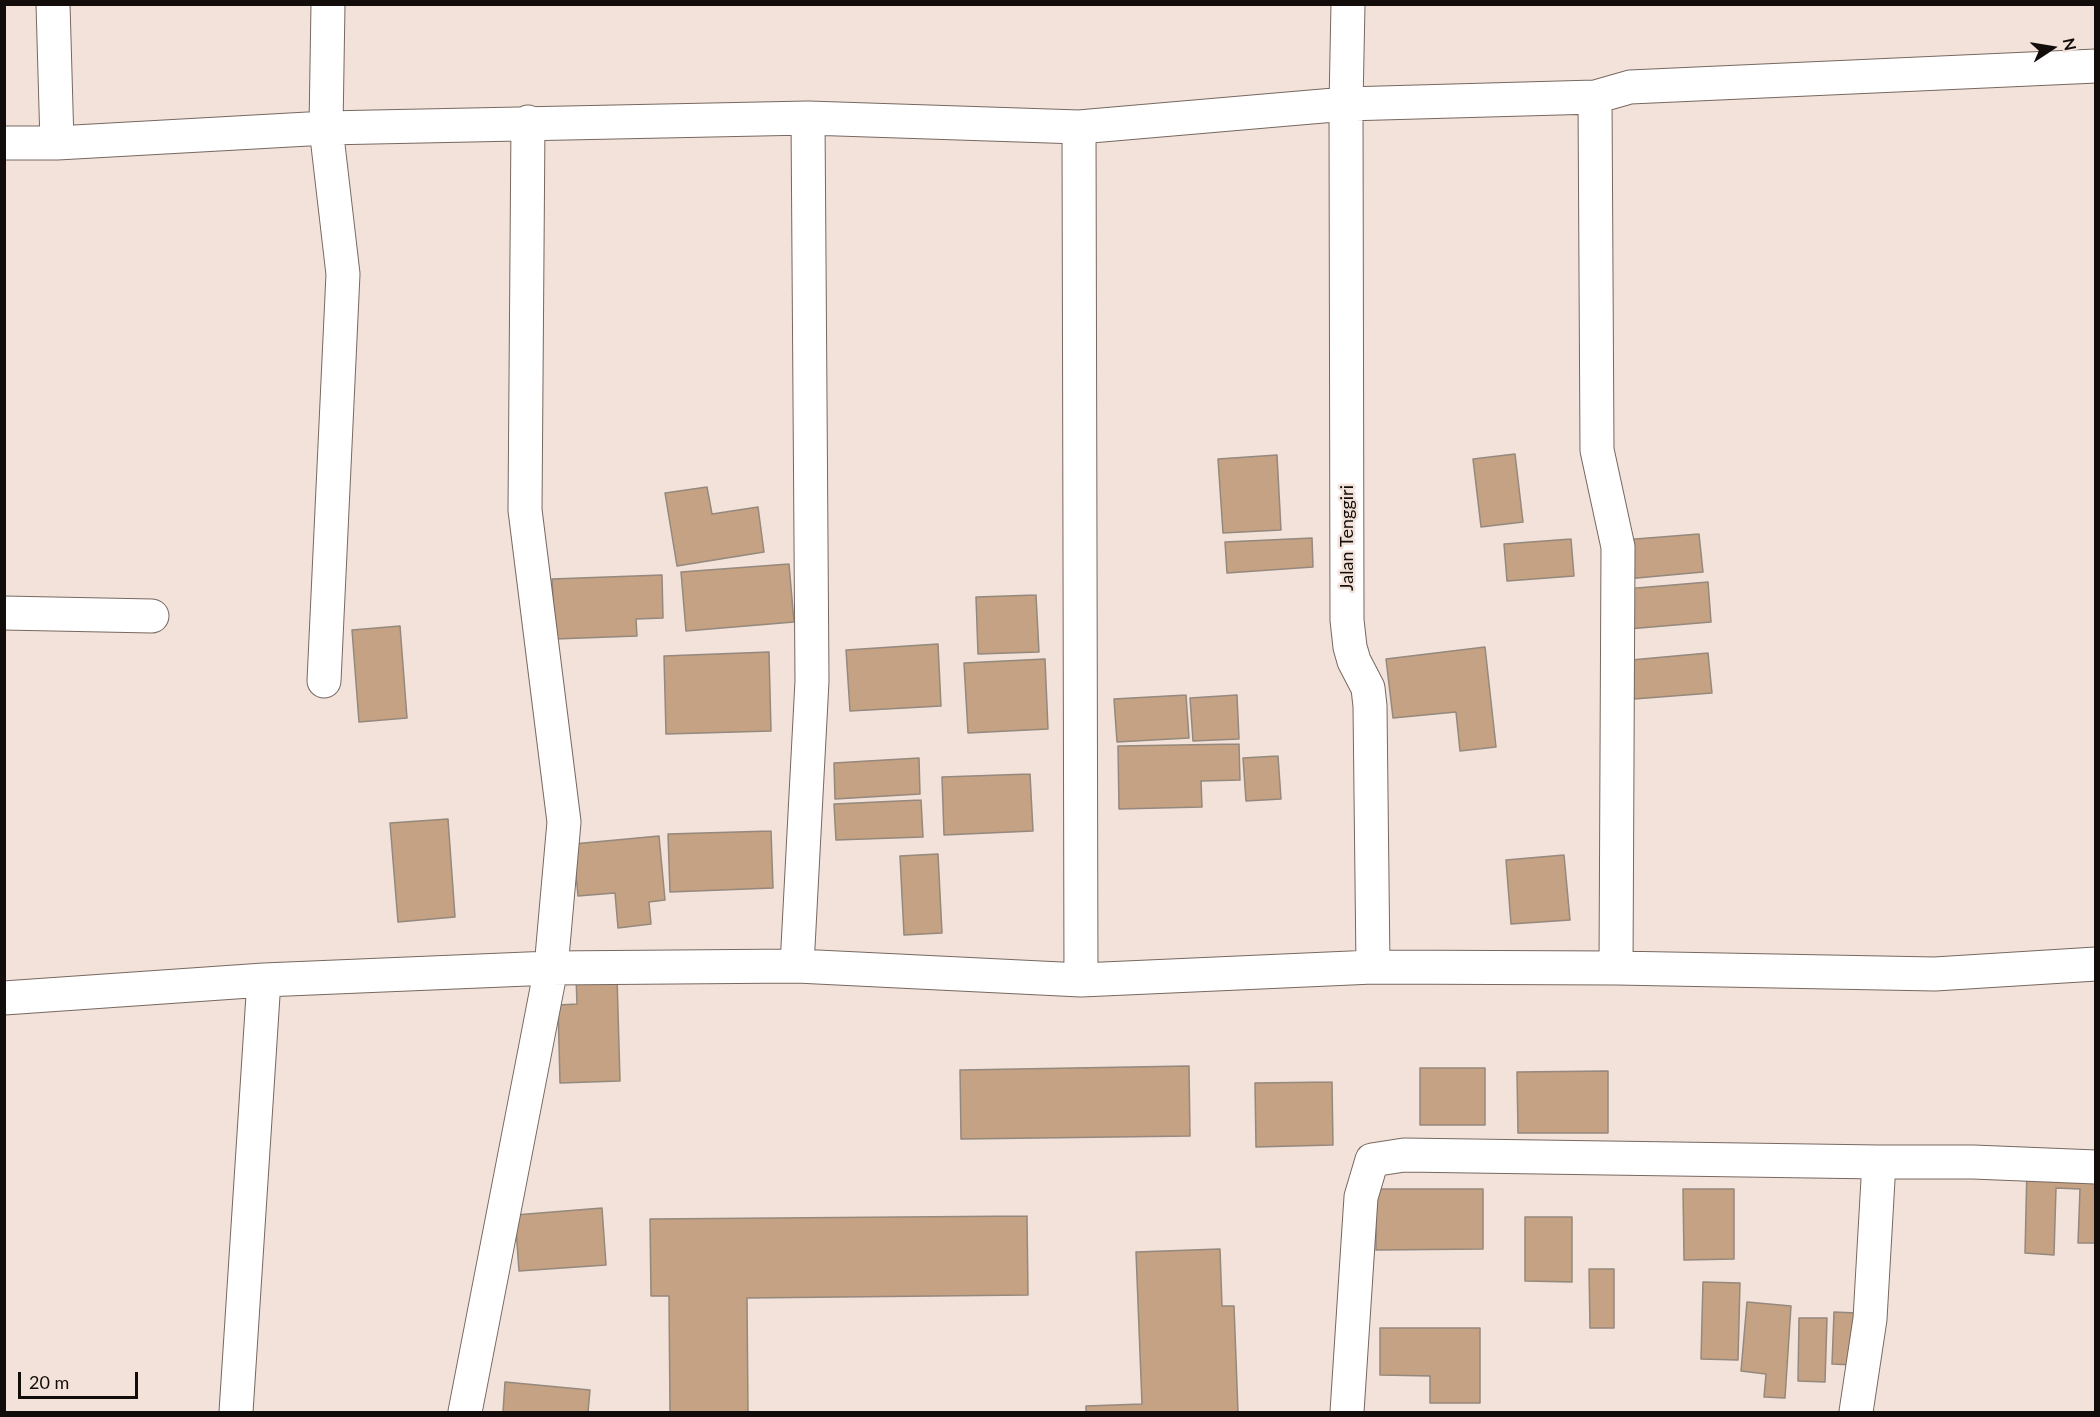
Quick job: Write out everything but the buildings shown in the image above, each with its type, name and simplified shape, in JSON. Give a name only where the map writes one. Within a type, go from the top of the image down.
[{"type":"street","points":[[53,4],[57,142]]},
{"type":"street","points":[[324,681],[343,274],[326,128],[328,4]]},
{"type":"street","name":"Jalan Tenggiri","points":[[1348,4],[1346,104],[1347,620],[1350,647],[1354,661],[1368,688],[1370,706],[1373,968]]},
{"type":"street","points":[[4,142],[57,142],[326,128],[528,122],[808,118],[1079,127],[1346,104],[1595,97],[1630,87],[2096,66]]},
{"type":"street","points":[[1595,97],[1597,450],[1618,547],[1616,968]]},
{"type":"street","points":[[797,966],[812,681],[808,118]]},
{"type":"street","points":[[465,1413],[551,968],[564,822],[525,510],[528,122]]},
{"type":"street","points":[[1079,127],[1081,980]]},
{"type":"street","points":[[4,613],[152,616]]},
{"type":"street","points":[[4,998],[264,980],[551,968],[797,966],[1081,980],[1373,968],[1616,968],[1935,974],[2096,964]]},
{"type":"street","points":[[236,1413],[264,980]]},
{"type":"street","points":[[1347,1413],[1361,1197],[1372,1160],[1404,1155],[1973,1162],[2096,1167]]},
{"type":"street","points":[[1856,1413],[1870,1319],[1879,1162]]}]
